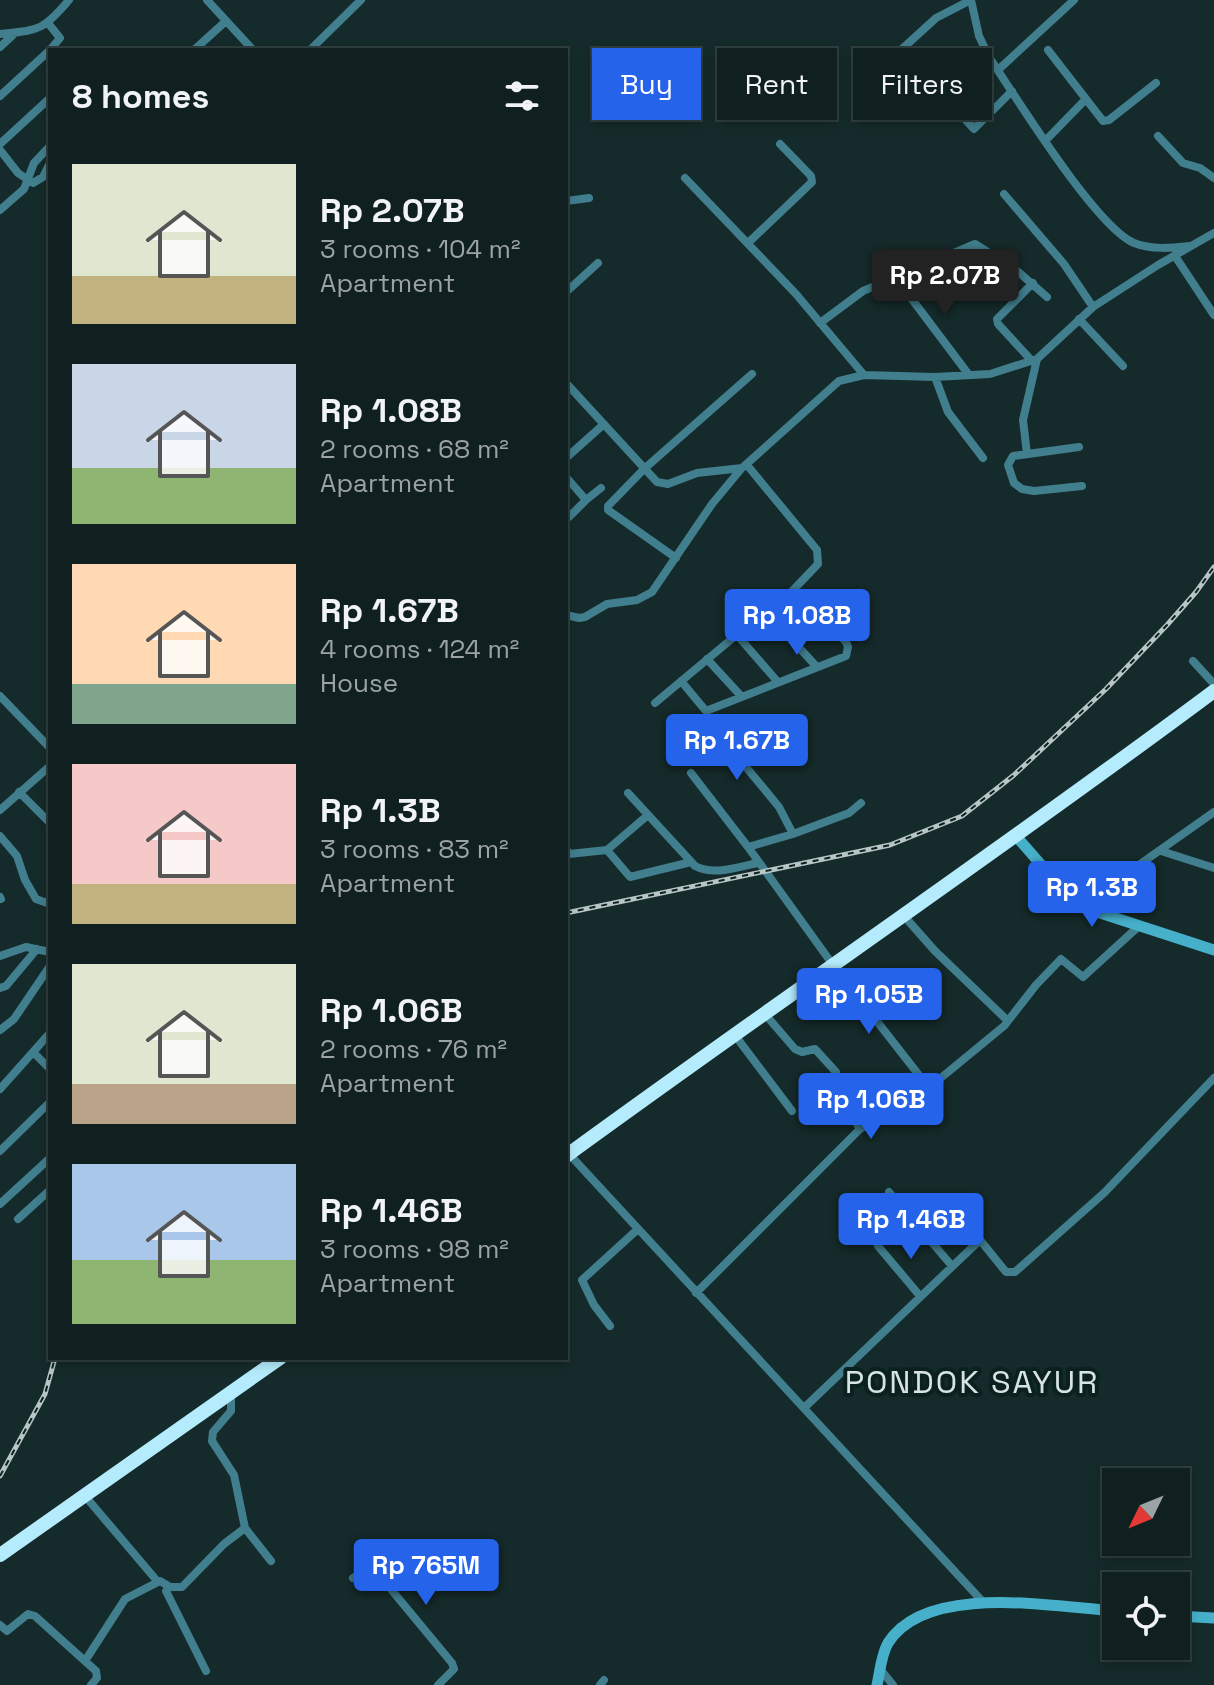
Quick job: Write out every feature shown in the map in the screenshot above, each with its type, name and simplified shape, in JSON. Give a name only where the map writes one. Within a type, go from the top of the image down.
[{"type":"highway","points":[[568,1154],[1016,836],[1214,691]]},
{"type":"highway","points":[[0,1555],[277,1360]]},
{"type":"street","points":[[0,34],[38,29],[48,23],[69,0]]},
{"type":"street","points":[[207,0],[251,48]]},
{"type":"street","points":[[312,48],[361,0]]},
{"type":"street","points":[[1012,91],[974,129],[903,53],[905,45],[936,18],[971,0],[983,46],[998,70],[1076,182],[1117,232],[1145,246],[1195,246]]},
{"type":"street","points":[[998,70],[1074,0]]},
{"type":"street","points":[[196,48],[226,21]]},
{"type":"street","points":[[48,23],[60,38],[52,48]]},
{"type":"street","points":[[0,47],[16,32]]},
{"type":"street","points":[[1048,50],[1103,121],[1109,120],[1156,83]]},
{"type":"street","points":[[0,96],[48,52]]},
{"type":"street","points":[[48,100],[0,147],[18,173],[29,181],[39,182],[48,166]]},
{"type":"street","points":[[1046,140],[1085,100]]},
{"type":"street","points":[[1158,136],[1178,159],[1214,178]]},
{"type":"street","points":[[748,243],[812,182],[811,176],[780,144]]},
{"type":"street","points":[[0,210],[24,189],[34,163],[48,148]]},
{"type":"street","points":[[685,178],[748,243],[864,375]]},
{"type":"street","points":[[1004,194],[1064,264],[1093,307]]},
{"type":"street","points":[[568,201],[589,198]]},
{"type":"street","points":[[568,615],[579,618],[607,604],[644,597],[660,583],[712,504],[745,466],[839,381],[864,375],[935,377],[990,374],[1034,360],[1093,307],[1214,233]]},
{"type":"street","points":[[820,323],[863,291],[978,244],[1033,283],[1047,297]]},
{"type":"street","points":[[1175,256],[1214,315]]},
{"type":"street","points":[[568,290],[598,263]]},
{"type":"street","points":[[896,278],[969,375]]},
{"type":"street","points":[[1033,283],[997,319],[998,324],[1034,360]]},
{"type":"street","points":[[1079,319],[1123,366]]},
{"type":"street","points":[[1027,454],[1023,420],[1034,360]]},
{"type":"street","points":[[676,558],[608,508],[644,469],[752,374]]},
{"type":"street","points":[[935,377],[948,412],[983,458]]},
{"type":"street","points":[[568,385],[661,484],[697,473],[745,466]]},
{"type":"street","points":[[568,456],[604,424]]},
{"type":"street","points":[[1079,447],[1013,456],[1008,465],[1011,479],[1022,489],[1034,491],[1082,486]]},
{"type":"street","points":[[655,703],[737,635],[775,609],[818,564],[817,550],[745,466]]},
{"type":"street","points":[[568,479],[586,500]]},
{"type":"street","points":[[569,517],[601,488]]},
{"type":"street","points":[[681,681],[706,711],[846,656],[848,647],[795,588]]},
{"type":"street","points":[[767,613],[817,667]]},
{"type":"street","points":[[737,635],[777,681]]},
{"type":"street","points":[[707,659],[741,696]]},
{"type":"street","points":[[1193,661],[1214,684]]},
{"type":"street","points":[[2,701],[48,746]]},
{"type":"street","points":[[741,732],[727,744],[779,807],[793,834]]},
{"type":"street","points":[[0,810],[48,768]]},
{"type":"street","points":[[691,773],[833,965],[929,1088]]},
{"type":"street","points":[[19,792],[48,821]]},
{"type":"street","points":[[628,793],[691,862],[703,870],[715,871],[758,863]]},
{"type":"street","points":[[748,847],[849,813],[861,803]]},
{"type":"street","points":[[1082,905],[1213,814]]},
{"type":"street","points":[[568,852],[607,850],[648,815]]},
{"type":"street","points":[[0,836],[17,856],[36,899],[48,903]]},
{"type":"street","points":[[1016,836],[1064,891],[1082,905],[1214,950]]},
{"type":"street","points":[[607,850],[632,877],[691,862]]},
{"type":"street","points":[[1161,851],[1214,868]]},
{"type":"street","points":[[904,916],[935,951],[1008,1021]]},
{"type":"street","points":[[696,1293],[860,1129],[929,1088],[1008,1021],[1061,959],[1083,977],[1139,926]]},
{"type":"street","points":[[0,956],[26,947],[48,952]]},
{"type":"street","points":[[0,988],[6,986],[37,949]]},
{"type":"street","points":[[0,1030],[14,1019],[48,969]]},
{"type":"street","points":[[764,1013],[795,1049],[802,1052],[815,1049],[834,1068],[837,1075],[835,1087],[860,1129]]},
{"type":"street","points":[[734,1034],[792,1111]]},
{"type":"street","points":[[0,1089],[48,1036]]},
{"type":"street","points":[[34,1053],[48,1067]]},
{"type":"street","points":[[805,1407],[980,1240],[1006,1272],[1015,1272],[1104,1193],[1214,1078]]},
{"type":"street","points":[[0,1151],[48,1104]]},
{"type":"street","points":[[568,1156],[805,1407],[983,1602]]},
{"type":"street","points":[[0,1204],[48,1163]]},
{"type":"street","points":[[18,1219],[48,1192]]},
{"type":"street","points":[[889,1192],[952,1266]]},
{"type":"street","points":[[610,1326],[594,1305],[582,1280],[638,1229]]},
{"type":"street","points":[[878,1246],[920,1296]]},
{"type":"street","points":[[231,1394],[231,1411],[213,1432],[212,1441],[234,1475],[245,1528],[271,1561]]},
{"type":"street","points":[[85,1496],[158,1582]]},
{"type":"street","points":[[85,1661],[125,1599],[161,1581],[170,1587],[182,1587],[224,1544],[245,1528]]},
{"type":"street","points":[[353,1578],[368,1568],[375,1570],[452,1663],[454,1669],[438,1685]]},
{"type":"street","points":[[170,1587],[166,1596],[206,1671]]},
{"type":"street","points":[[877,1685],[890,1641],[918,1616],[983,1602],[1102,1610]]},
{"type":"street","points":[[0,1625],[7,1631],[32,1614],[98,1675],[91,1685]]},
{"type":"street","points":[[1190,1617],[1214,1618]]},
{"type":"street","points":[[880,1669],[893,1685]]},
{"type":"railway","points":[[568,913],[890,845],[962,816],[1014,775],[1106,689],[1167,625],[1214,567]]},
{"type":"railway","points":[[0,1476],[45,1394],[54,1360]]},
{"type":"district","name":"PONDOK SAYUR","points":[[972,1382]]}]
